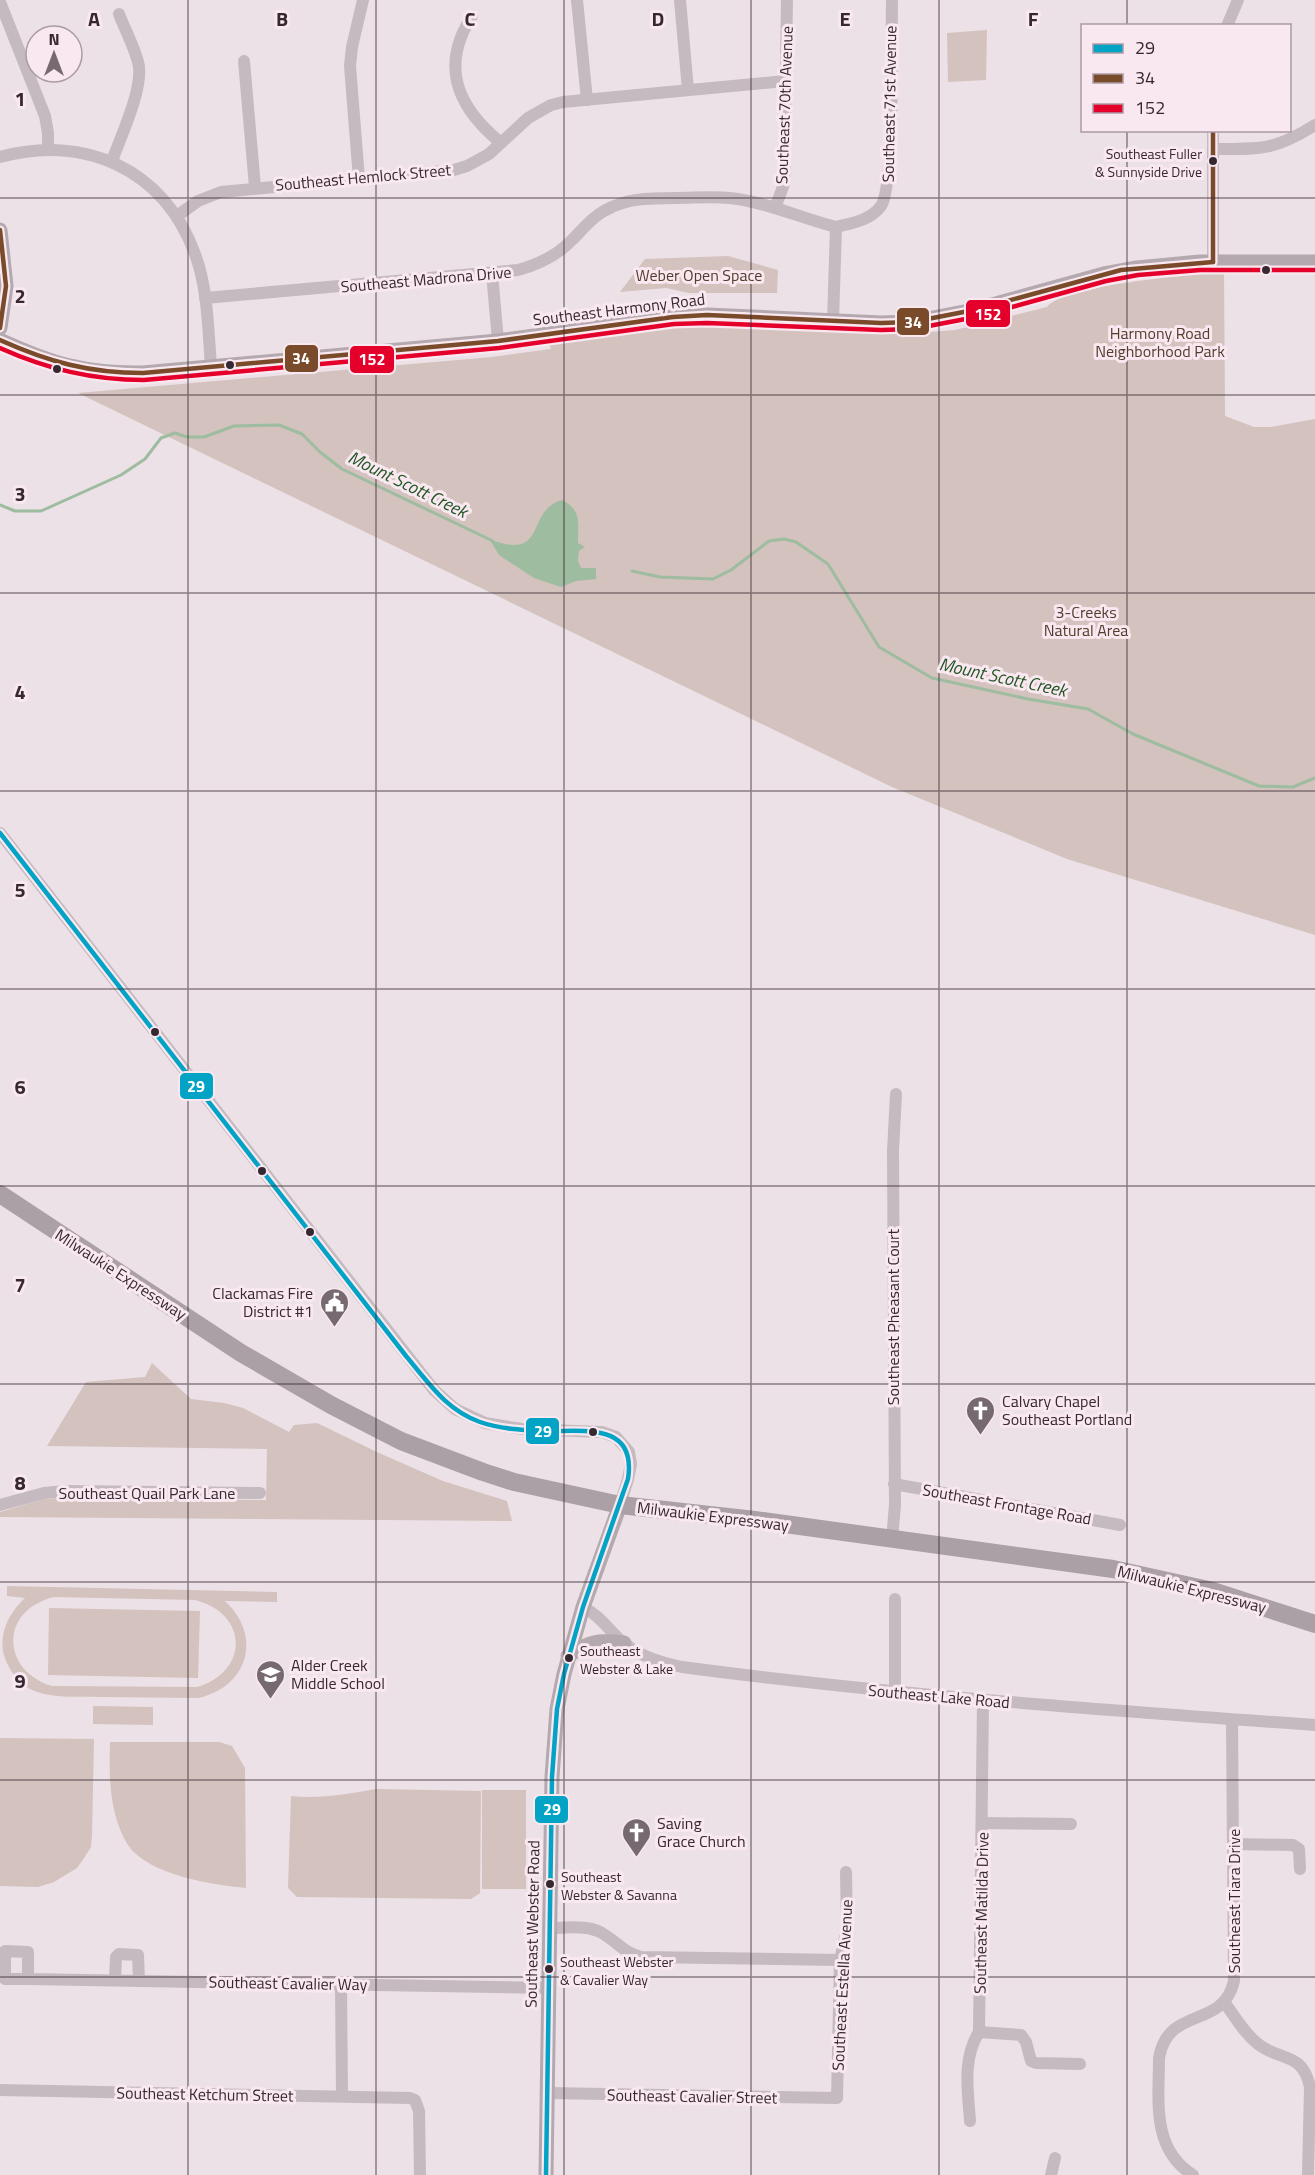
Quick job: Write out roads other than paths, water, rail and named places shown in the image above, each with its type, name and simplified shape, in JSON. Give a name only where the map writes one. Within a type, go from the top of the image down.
[{"type":"highway","name":"Milwaukie Expressway","points":[[0,1194],[241,1353],[331,1405],[401,1441],[447,1460],[514,1482],[620,1504],[1113,1569],[1213,1591],[1315,1624]]},
{"type":"main road","points":[[0,230],[6,286],[0,328]]},
{"type":"main road","name":"Southeast Harmony Road","points":[[0,340],[56,364],[86,371],[143,373],[498,341],[673,317],[723,316],[888,323],[929,320],[1122,270],[1213,262],[1315,262]]},
{"type":"main road","name":"Southeast Webster Road","points":[[546,2175],[554,1743],[560,1694],[568,1656],[620,1504]]},
{"type":"main road","points":[[568,1656],[593,1642],[624,1644]]},
{"type":"street","points":[[359,179],[350,66],[363,0]]},
{"type":"street","points":[[577,0],[587,100]]},
{"type":"street","points":[[680,0],[688,90]]},
{"type":"street","name":"Southeast 70th Avenue","points":[[775,208],[784,184],[787,0]]},
{"type":"street","name":"Southeast 71st Avenue","points":[[836,227],[871,216],[886,198],[890,143],[892,0]]},
{"type":"street","points":[[1228,24],[1238,0]]},
{"type":"street","points":[[0,2],[45,116],[48,149]]},
{"type":"street","points":[[112,162],[140,75],[138,63],[119,14]]},
{"type":"street","points":[[472,16],[462,34],[457,53],[456,70],[459,89],[472,115],[482,128],[501,143]]},
{"type":"street","points":[[244,60],[255,188]]},
{"type":"street","name":"Southeast Hemlock Street","points":[[177,216],[209,195],[255,188],[454,170],[479,160],[501,143],[518,125],[540,110],[563,102],[786,81]]},
{"type":"street","points":[[1213,149],[1254,149],[1274,146],[1284,143],[1315,125]]},
{"type":"street","points":[[1213,132],[1213,262]]},
{"type":"street","points":[[0,157],[48,149],[81,152],[112,162],[132,172],[162,198],[177,216],[196,255],[205,298],[211,366]]},
{"type":"street","name":"Southeast Madrona Drive","points":[[205,298],[518,270],[544,261],[565,247],[598,215],[631,200],[716,197],[775,208],[836,227]]},
{"type":"street","points":[[833,321],[836,227]]},
{"type":"street","points":[[492,273],[498,341]]},
{"type":"street","points":[[0,832],[434,1390],[455,1409],[485,1423],[522,1429],[602,1432],[616,1437],[629,1452],[631,1464],[620,1504]]},
{"type":"street","name":"Southeast Pheasant Court","points":[[892,1539],[894,1516],[893,1150],[896,1094]]},
{"type":"street","name":"Southeast Frontage Road","points":[[894,1484],[1120,1525]]},
{"type":"street","name":"Southeast Quail Park Lane","points":[[0,1506],[44,1493],[65,1491],[260,1493]]},
{"type":"street","points":[[896,1599],[896,1692]]},
{"type":"street","name":"Southeast Lake Road","points":[[583,1607],[595,1614],[624,1644],[645,1657],[682,1667],[983,1701],[1315,1725]]},
{"type":"street","name":"Southeast Matilda Drive","points":[[970,2121],[967,2083],[969,2053],[980,2032],[983,1701]]},
{"type":"street","name":"Southeast Tiara Drive","points":[[1225,2002],[1232,1993],[1234,1981],[1232,1720]]},
{"type":"street","points":[[983,1823],[1071,1824]]},
{"type":"street","points":[[1233,1844],[1293,1845],[1299,1849],[1300,1869]]},
{"type":"street","name":"Southeast Estella Avenue","points":[[837,2098],[840,1960],[847,1929],[846,1872]]},
{"type":"street","points":[[549,1928],[594,1929],[605,1934],[624,1950],[641,1957],[840,1960]]},
{"type":"street","points":[[115,1980],[116,1957],[119,1954],[138,1955],[139,1981]]},
{"type":"street","name":"Southeast Cavalier Way","points":[[28,1979],[548,1988]]},
{"type":"street","points":[[341,1984],[342,2096]]},
{"type":"street","points":[[1193,2175],[1178,2170],[1159,2126],[1161,2048],[1176,2027],[1215,2011],[1225,2002],[1255,2042],[1273,2053],[1295,2060],[1307,2074],[1310,2087],[1308,2175]]},
{"type":"street","points":[[980,2032],[1020,2035],[1026,2042],[1030,2061],[1036,2064],[1080,2064]]},
{"type":"street","name":"Southeast Ketchum Street","points":[[0,2090],[410,2098],[416,2100],[419,2111],[420,2175]]},
{"type":"street","name":"Southeast Cavalier Street","points":[[547,2093],[837,2098]]},
{"type":"street","points":[[1052,2175],[1054,2158]]},
{"type":"waterway","name":"Mount Scott Creek","points":[[0,505],[15,511],[41,511],[121,475],[145,459],[161,438],[175,433],[187,437],[204,437],[234,426],[279,425],[302,434],[342,469],[493,541]]},
{"type":"waterway","name":"Mount Scott Creek","points":[[632,571],[660,577],[713,579],[731,570],[769,541],[784,539],[796,542],[828,564],[879,647],[932,678],[1028,699],[1088,709],[1133,734],[1259,786],[1293,787],[1315,778]]},
{"type":"place","name":"Southeast Fuller & Sunnyside Drive","points":[[1213,161]]},
{"type":"place","name":"Clackamas Fire District #1","points":[[334,1328]]},
{"type":"place","name":"Calvary Chapel Southeast Portland","points":[[981,1436]]},
{"type":"place","name":"Southeast Webster & Lake","points":[[569,1658]]},
{"type":"place","name":"Alder Creek Middle School","points":[[270,1700]]},
{"type":"place","name":"Saving Grace Church","points":[[636,1858]]},
{"type":"place","name":"Southeast Webster & Savanna","points":[[550,1884]]},
{"type":"place","name":"Southeast Webster & Cavalier Way","points":[[549,1969]]},
{"type":"park label","name":"Weber Open Space","points":[[699,275]]},
{"type":"park label","name":"Harmony Road Neighborhood Park","points":[[1160,342]]},
{"type":"park label","name":"3-Creeks Natural Area","points":[[1086,621]]}]
